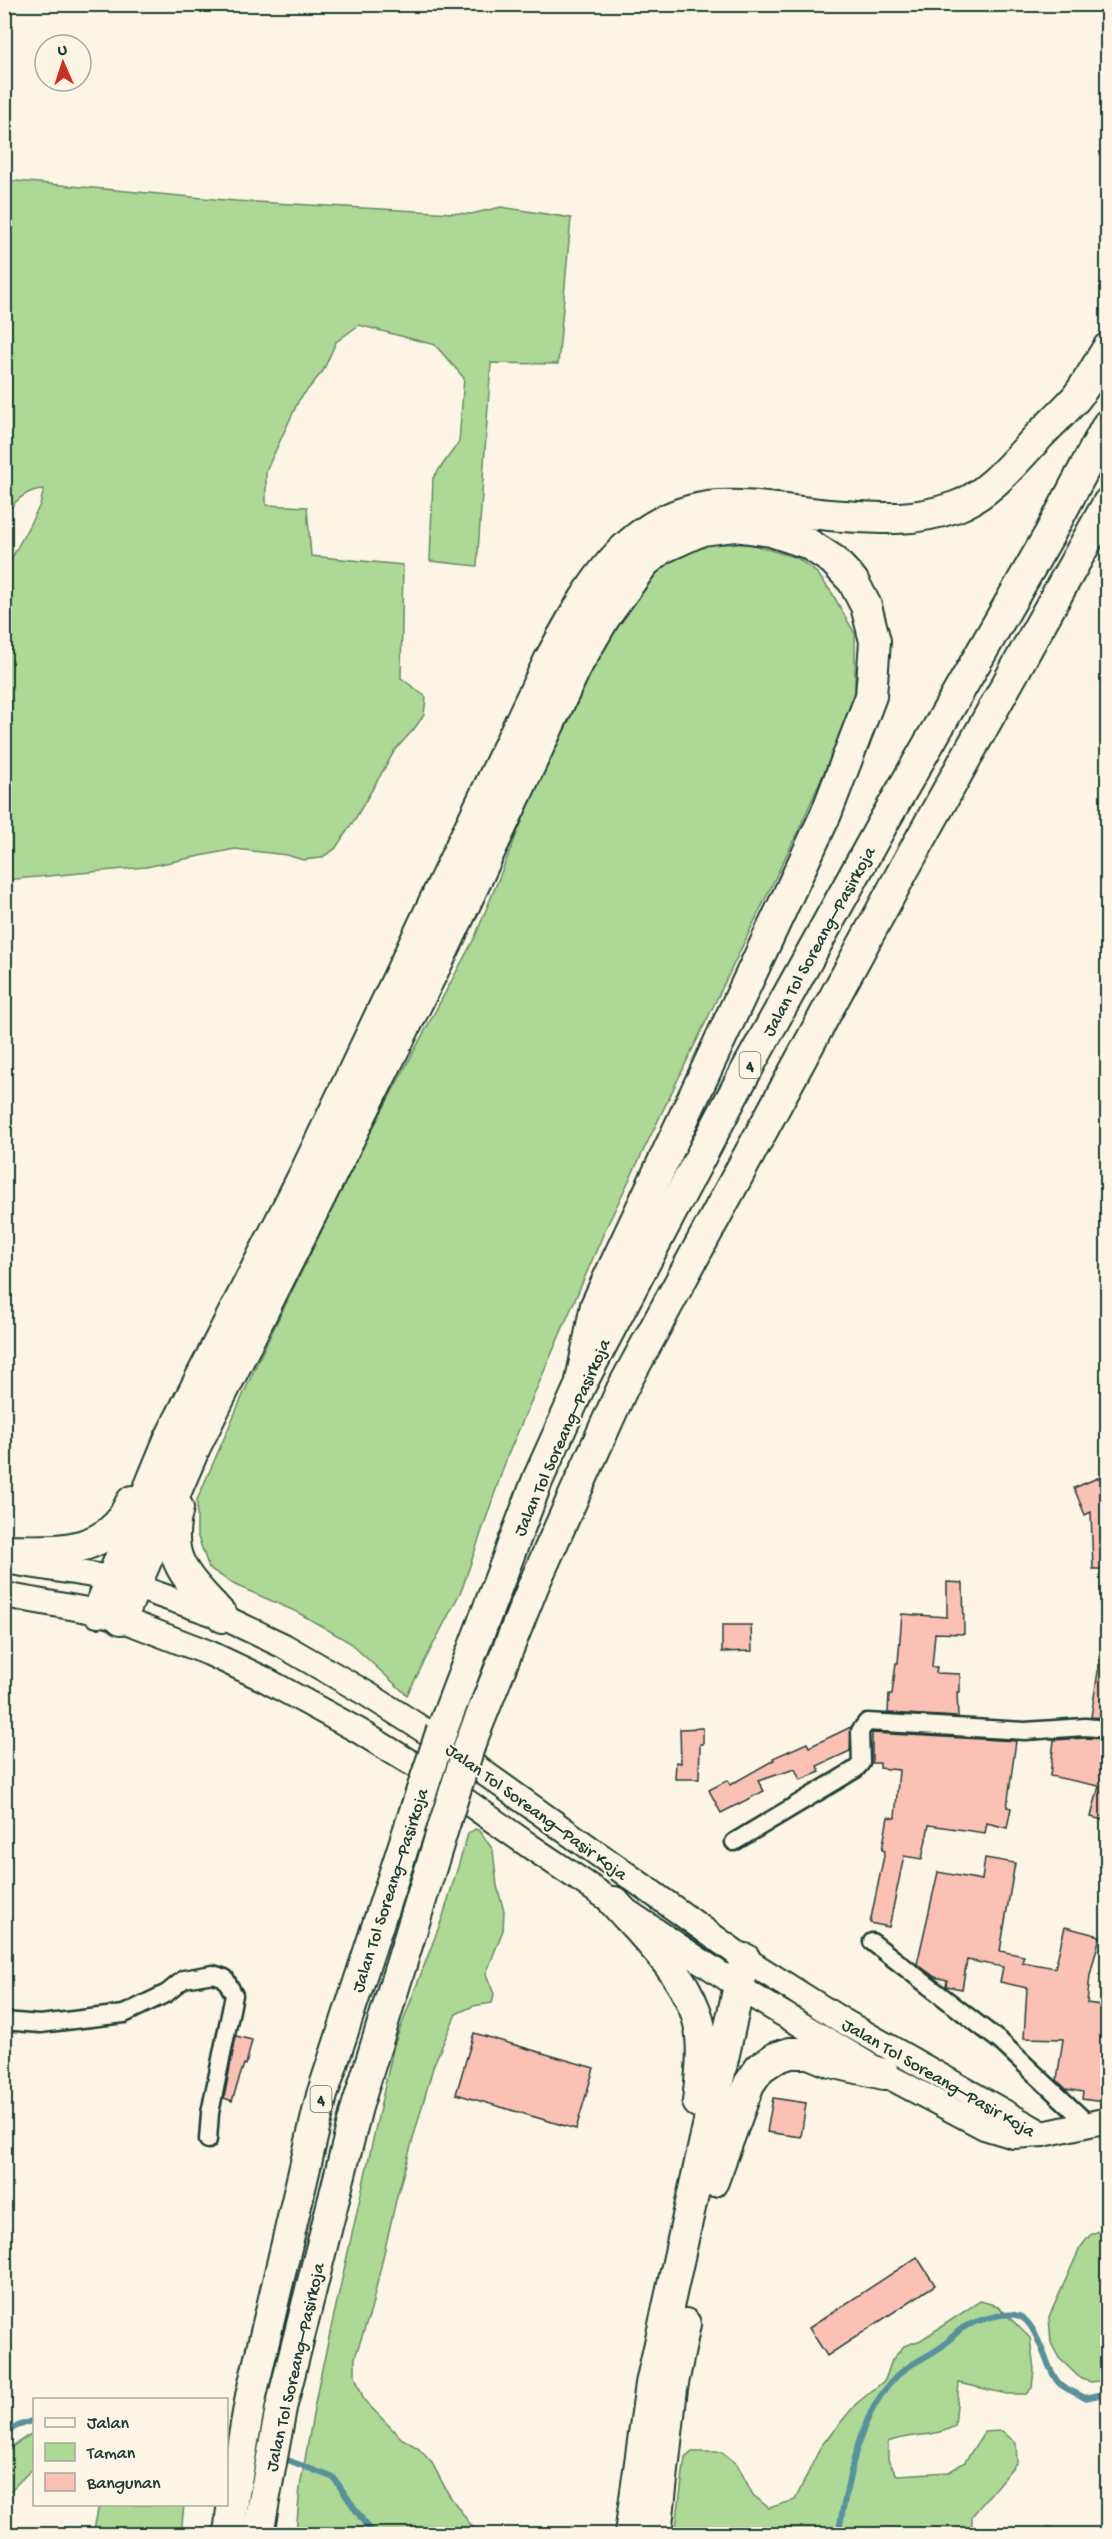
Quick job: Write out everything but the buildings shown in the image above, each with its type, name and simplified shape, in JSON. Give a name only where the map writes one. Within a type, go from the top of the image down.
[{"type":"highway","points":[[109,1615],[182,1443],[306,1171],[549,661],[586,594],[614,558],[648,529],[682,514],[708,507],[740,507],[822,515],[909,519],[957,506],[988,488],[1076,397],[1107,348]]},
{"type":"highway","name":"Jalan Tol Soreang–Pasirkoja","points":[[228,2535],[251,2396],[322,2095],[442,1730],[538,1479],[580,1386],[734,1093],[883,823],[1048,535],[1107,424]]},
{"type":"highway","name":"Jalan Tol Soreang–Pasirkoja","points":[[270,2500],[280,2412],[357,2108],[470,1744],[534,1584],[622,1389],[904,869],[1107,503]]},
{"type":"highway","points":[[4,1550],[71,1549],[96,1540],[117,1526],[182,1443],[442,953],[577,665],[605,617],[644,563],[662,548],[702,530],[734,526],[771,531],[807,543],[833,560],[853,581],[866,606],[875,640],[871,696],[826,814],[596,1305],[580,1386]]},
{"type":"highway","points":[[182,1443],[173,1548],[186,1575],[223,1617]]},
{"type":"highway","points":[[614,1902],[670,1966],[696,2011],[702,2047],[682,2242]]},
{"type":"highway","points":[[656,2535],[672,2388],[713,2181],[749,1977]]},
{"type":"highway","points":[[630,2535],[651,2384],[682,2242],[749,1977]]},
{"type":"highway","points":[[713,2181],[749,2084],[760,2068],[775,2058],[790,2053],[809,2054],[831,2062],[884,2074]]},
{"type":"highway","points":[[258,2535],[270,2500]]},
{"type":"highway","points":[[270,2500],[274,2535]]},
{"type":"street","name":"Jalan Tol Soreang–Pasir Koja","points":[[4,1561],[122,1582],[223,1617],[284,1646],[427,1732],[749,1977],[884,2074],[984,2127],[1014,2136],[1043,2134]]},
{"type":"street","name":"Jalan Tol Soreang–Pasir Koja","points":[[4,1595],[109,1615],[209,1653],[264,1679],[359,1731],[416,1766],[614,1902],[749,1977],[843,2021],[1043,2134]]},
{"type":"street","points":[[734,1842],[856,1769],[861,1763],[860,1731],[867,1722],[1025,1731],[1085,1727],[1107,1729]]},
{"type":"street","points":[[872,1942],[1001,2042],[1098,2122]]},
{"type":"street","points":[[4,2021],[40,2024],[124,2014],[167,1993],[184,1979],[213,1974],[225,1978],[234,1995],[210,2113],[208,2140]]},
{"type":"street","points":[[1043,2134],[1098,2122]]},
{"type":"green space","points":[[5,180],[236,201],[471,214],[501,207],[571,218],[558,364],[491,363],[477,566],[430,561],[433,478],[459,442],[464,378],[435,345],[359,325],[336,342],[323,371],[299,400],[266,471],[266,505],[307,507],[311,556],[403,565],[401,678],[426,697],[424,715],[395,750],[335,849],[321,858],[303,860],[287,855],[235,849],[146,867],[5,880],[5,571],[40,505],[44,489],[32,491],[22,497],[5,514]]},
{"type":"green space","points":[[714,544],[750,544],[797,558],[817,573],[832,593],[855,634],[855,702],[801,825],[606,1228],[507,1457],[462,1589],[407,1695],[349,1642],[297,1612],[235,1585],[209,1568],[197,1534],[197,1500],[257,1363],[361,1150],[475,937],[566,713],[618,610],[672,559],[694,547]]},
{"type":"green space","points":[[475,1829],[480,1831],[493,1850],[497,1886],[504,1911],[503,1930],[486,1974],[494,1994],[492,2003],[473,2006],[456,2014],[434,2064],[397,2196],[371,2310],[355,2357],[355,2376],[364,2400],[401,2438],[418,2448],[432,2463],[449,2495],[473,2528],[485,2534],[296,2534],[300,2487],[318,2387],[394,2045],[443,1916],[468,1834]]},
{"type":"green space","points":[[1107,2227],[1107,2380],[1091,2382],[1081,2379],[1059,2358],[1051,2343],[1049,2317],[1080,2248],[1090,2235]]},
{"type":"green space","points":[[980,2301],[998,2306],[1030,2338],[1034,2370],[1032,2388],[1026,2394],[1007,2394],[959,2383],[955,2426],[947,2430],[888,2442],[888,2460],[897,2475],[949,2472],[965,2462],[984,2432],[1002,2431],[1016,2443],[1017,2462],[972,2516],[972,2529],[976,2534],[675,2534],[685,2458],[692,2452],[722,2452],[737,2464],[753,2495],[769,2508],[795,2500],[821,2446],[856,2404],[885,2380],[892,2360],[904,2346],[921,2340]]},
{"type":"green space","points":[[33,2433],[33,2471],[30,2471],[5,2496],[5,2451]]},
{"type":"green space","points":[[99,2506],[184,2506],[181,2534],[93,2534]]},
{"type":"green space","points":[[1048,2527],[1085,2533],[1087,2534],[1027,2534]]},
{"type":"waterway","points":[[838,2534],[856,2451],[882,2393],[901,2372],[939,2349],[966,2326],[1000,2315],[1019,2316],[1031,2327],[1058,2382],[1085,2398],[1108,2393]]},
{"type":"waterway","points":[[4,2431],[33,2420]]},
{"type":"waterway","points":[[280,2457],[334,2478],[372,2534]]}]
